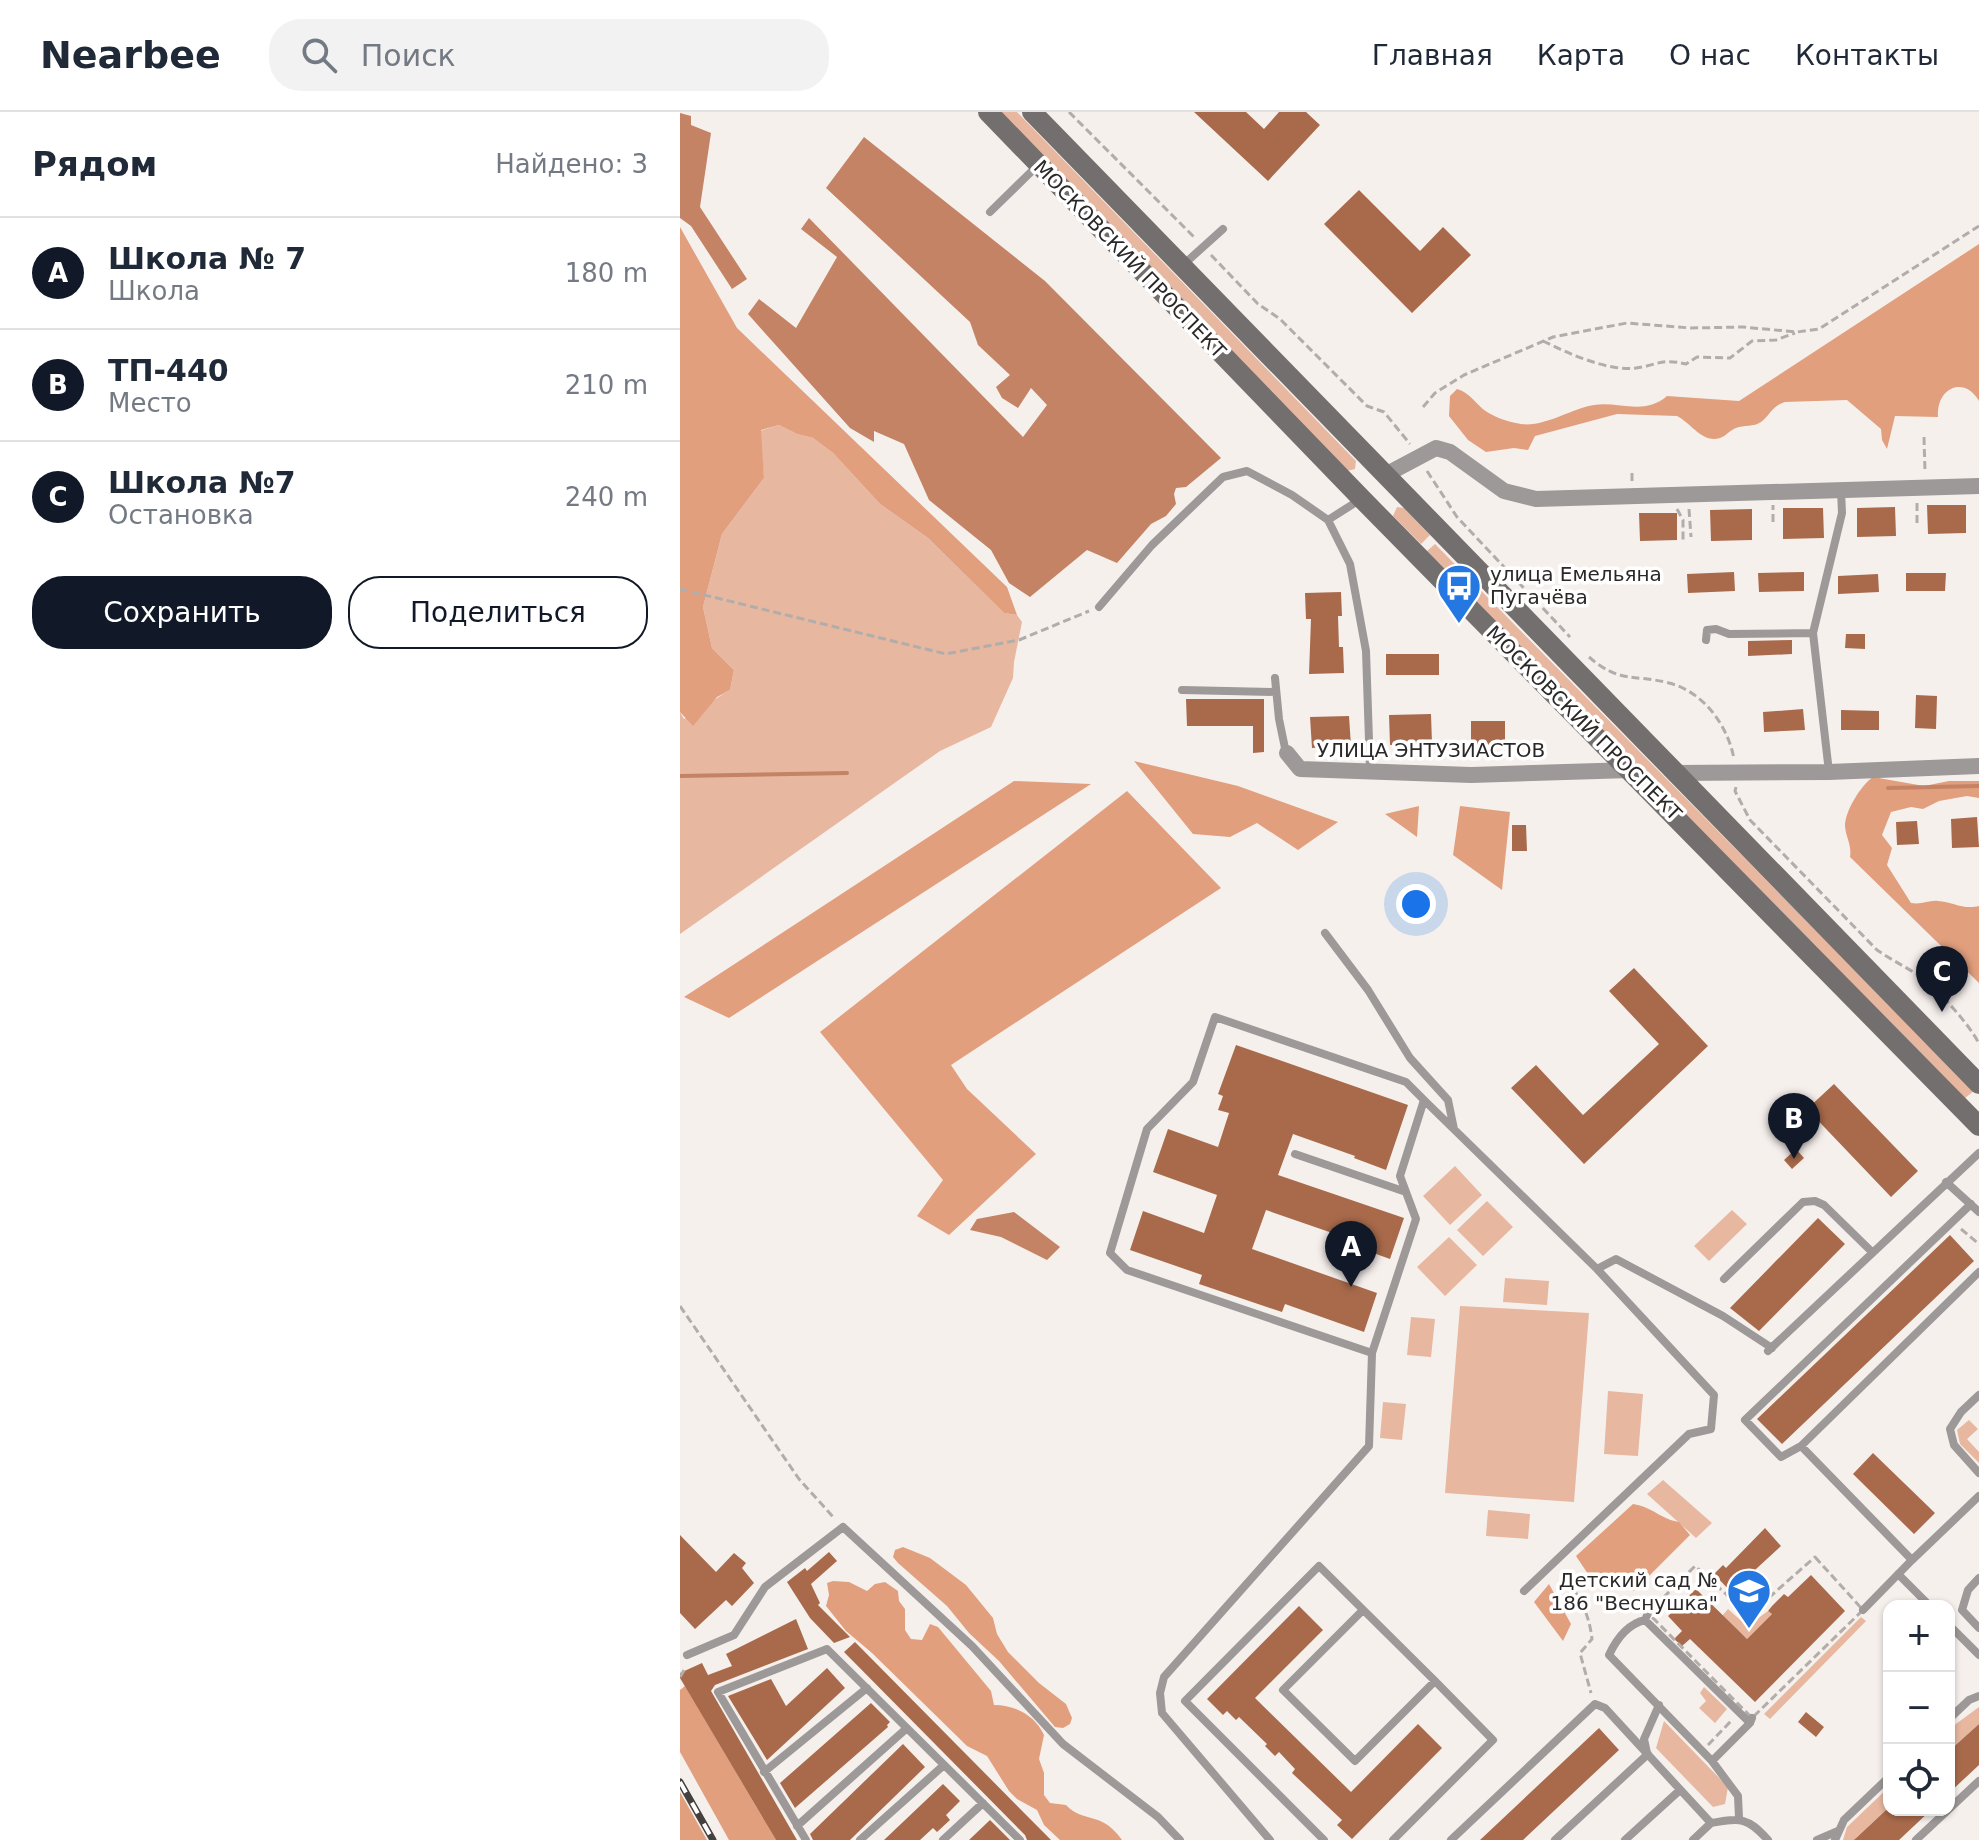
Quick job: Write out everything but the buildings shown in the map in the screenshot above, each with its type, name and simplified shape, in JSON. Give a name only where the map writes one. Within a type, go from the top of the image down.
[{"type":"main road","name":"МОСКОВСКИЙ ПРОСПЕКТ","points":[[988,112],[1362,499],[1979,1126]]},
{"type":"main road","name":"МОСКОВСКИЙ ПРОСПЕКТ","points":[[1032,112],[1979,1084]]},
{"type":"main road","points":[[1362,499],[1387,474]]},
{"type":"street","points":[[1387,474],[1436,448],[1450,452],[1504,491],[1536,499],[1979,486]]},
{"type":"street","name":"УЛИЦА ЭНТУЗИАСТОВ","points":[[1287,753],[1300,769],[1471,775],[1631,770]]},
{"type":"street","points":[[1674,773],[1829,772],[1979,766]]},
{"type":"lane","points":[[990,212],[1039,164]]},
{"type":"lane","points":[[1183,265],[1223,229]]},
{"type":"lane","points":[[1099,607],[1152,545],[1223,477],[1247,471],[1292,495],[1328,520],[1350,564],[1366,651],[1370,770]]},
{"type":"lane","points":[[1829,772],[1813,633],[1842,513],[1841,491]]},
{"type":"lane","points":[[1328,520],[1362,499]]},
{"type":"lane","points":[[1706,640],[1707,630],[1716,629],[1729,634],[1813,633]]},
{"type":"lane","points":[[1275,678],[1279,719],[1287,753]]},
{"type":"lane","points":[[1182,690],[1276,692]]},
{"type":"lane","points":[[1325,933],[1368,990],[1410,1058],[1448,1100],[1454,1129]]},
{"type":"lane","points":[[1372,1353],[1127,1270],[1110,1253],[1147,1129],[1193,1082],[1215,1017],[1406,1082],[1597,1269],[1714,1395],[1711,1429],[1689,1434],[1524,1591]]},
{"type":"lane","points":[[1270,1840],[1162,1713],[1160,1693],[1164,1677],[1369,1446],[1372,1353],[1416,1219],[1400,1176],[1424,1100]]},
{"type":"lane","points":[[1597,1269],[1616,1259],[1723,1316],[1770,1349],[1979,1153]]},
{"type":"lane","points":[[1295,1154],[1406,1192]]},
{"type":"lane","points":[[1946,1182],[1979,1212]]},
{"type":"lane","points":[[1724,1279],[1803,1202],[1815,1201],[1824,1205],[1872,1252]]},
{"type":"lane","points":[[1971,1204],[1745,1420],[1781,1457],[1801,1446],[1979,1272]]},
{"type":"lane","points":[[1979,1395],[1961,1412],[1950,1429],[1954,1445],[1979,1473]]},
{"type":"lane","points":[[1801,1446],[1912,1560]]},
{"type":"lane","points":[[1863,1610],[1979,1496]]},
{"type":"lane","points":[[687,1655],[734,1635],[765,1587],[843,1527],[972,1646],[1063,1744],[1158,1817],[1180,1840]]},
{"type":"lane","points":[[1324,1840],[1185,1701],[1319,1566],[1493,1740],[1393,1840]]},
{"type":"lane","points":[[1898,1574],[1924,1600]]},
{"type":"lane","points":[[1979,1578],[1968,1590],[1962,1610],[1979,1628]]},
{"type":"lane","points":[[1363,1610],[1283,1690],[1355,1761],[1435,1681]]},
{"type":"lane","points":[[1712,1761],[1751,1720],[1646,1616],[1634,1622],[1614,1644],[1609,1655],[1712,1761],[1738,1796],[1739,1818]]},
{"type":"lane","points":[[1955,1631],[1979,1655]]},
{"type":"lane","points":[[806,1840],[718,1692],[827,1649],[1020,1840]]},
{"type":"lane","points":[[764,1772],[867,1688]]},
{"type":"lane","points":[[1955,1713],[1969,1700],[1979,1696]]},
{"type":"lane","points":[[1451,1840],[1595,1704],[1605,1708],[1711,1823]]},
{"type":"lane","points":[[1648,1754],[1644,1739],[1659,1705]]},
{"type":"lane","points":[[797,1826],[907,1728]]},
{"type":"lane","points":[[1556,1840],[1648,1754]]},
{"type":"lane","points":[[860,1840],[944,1765]]},
{"type":"lane","points":[[1955,1804],[1979,1781]]},
{"type":"lane","points":[[1817,1840],[1837,1836],[1844,1820],[1883,1783]]},
{"type":"lane","points":[[1625,1840],[1680,1790]]},
{"type":"lane","points":[[943,1840],[983,1803]]},
{"type":"lane","points":[[1916,1840],[1942,1816]]},
{"type":"lane","points":[[1693,1840],[1711,1823],[1739,1818],[1754,1825],[1768,1840]]},
{"type":"path","points":[[1069,112],[1258,304],[1280,319],[1367,406],[1384,412],[1395,422],[1457,517],[1574,642]]},
{"type":"path","points":[[1423,407],[1435,393],[1464,375],[1543,341],[1627,323],[1797,332],[1819,329],[1979,226]]},
{"type":"path","points":[[1543,341],[1581,360],[1633,369],[1669,360],[1686,364],[1697,357],[1730,358],[1752,341],[1776,340],[1797,332]]},
{"type":"path","points":[[1917,527],[1924,437]]},
{"type":"path","points":[[1680,494],[1691,537]]},
{"type":"path","points":[[1680,494],[1683,542]]},
{"type":"path","points":[[680,589],[946,654],[1019,640],[1099,607]]},
{"type":"path","points":[[1585,654],[1605,671],[1623,678],[1667,682],[1684,688],[1705,705],[1727,731],[1736,771],[1735,791],[1750,820],[1877,950],[1897,965],[1918,974],[1973,1031],[1979,1044]]},
{"type":"path","points":[[1947,1226],[1963,1229],[1979,1244]]},
{"type":"path","points":[[680,1306],[799,1479],[843,1527]]},
{"type":"path","points":[[1815,1557],[1863,1610],[1751,1720],[1646,1616],[1695,1566],[1749,1615],[1815,1557]]},
{"type":"path","points":[[1554,1563],[1574,1588],[1590,1618],[1592,1639],[1580,1653],[1595,1704]]},
{"type":"path","points":[[1705,1747],[1736,1716]]},
{"type":"shaded area","points":[[998,112],[1017,112],[1356,461],[1355,469],[1347,471]]},
{"type":"shaded area","points":[[680,113],[691,116],[691,125],[711,133],[700,207],[747,279],[732,289],[691,226],[680,218]]},
{"type":"shaded area","points":[[864,137],[1045,281],[1221,458],[1186,487],[1176,488],[1176,504],[1166,516],[1151,524],[1117,563],[1087,550],[1030,597],[1009,583],[991,550],[929,500],[904,444],[874,431],[874,442],[850,428],[748,314],[759,299],[796,328],[837,257],[801,229],[809,218],[1023,437],[1047,405],[1031,388],[1018,408],[1002,398],[996,387],[1010,375],[978,345],[970,322],[826,188]]},
{"type":"shaded area","points":[[680,227],[737,328],[1007,587],[1017,615],[1004,613],[928,538],[880,504],[833,453],[813,438],[779,425],[761,430],[764,478],[722,534],[703,607],[712,648],[734,670],[730,690],[717,697],[693,726],[680,712]]},
{"type":"shaded area","points":[[1979,244],[1979,401],[1966,388],[1952,388],[1941,399],[1938,417],[1895,416],[1887,449],[1881,429],[1847,400],[1785,402],[1758,424],[1736,428],[1714,439],[1703,436],[1677,416],[1617,414],[1535,436],[1528,450],[1514,448],[1486,452],[1468,440],[1449,416],[1450,396],[1457,389],[1490,414],[1526,424],[1535,424],[1594,405],[1640,407],[1667,396],[1739,401]]},
{"type":"shaded area","points":[[779,425],[813,438],[833,453],[880,504],[928,538],[1004,613],[1017,615],[1022,622],[1013,678],[991,727],[940,751],[680,934],[680,712],[684,719],[730,690],[734,670],[712,648],[703,607],[722,534],[764,478],[760,431]]},
{"type":"shaded area","points":[[1397,507],[1404,508],[1430,535],[1421,544],[1393,516]]},
{"type":"shaded area","points":[[1435,544],[1974,1091],[1965,1098],[1427,551]]},
{"type":"shaded area","points":[[1134,761],[1238,786],[1338,822],[1298,850],[1257,823],[1230,837],[1193,834]]},
{"type":"shaded area","points":[[1873,777],[1924,786],[1949,781],[1979,781],[1979,798],[1967,796],[1939,801],[1923,809],[1911,807],[1891,812],[1882,835],[1892,848],[1887,865],[1911,903],[1938,901],[1979,906],[1979,983],[1850,857],[1845,826],[1848,813],[1854,799]]},
{"type":"shaded area","points":[[1014,781],[1091,784],[729,1018],[684,997]]},
{"type":"shaded area","points":[[1127,791],[1221,888],[951,1065],[967,1089],[1036,1154],[949,1235],[917,1216],[943,1180],[820,1032]]},
{"type":"shaded area","points":[[1419,806],[1417,837],[1385,814]]},
{"type":"shaded area","points":[[1460,806],[1510,812],[1502,890],[1453,855]]},
{"type":"shaded area","points":[[1455,1166],[1482,1195],[1450,1225],[1423,1196]]},
{"type":"shaded area","points":[[1487,1201],[1513,1227],[1483,1256],[1457,1230]]},
{"type":"shaded area","points":[[1732,1210],[1747,1224],[1709,1261],[1694,1246]]},
{"type":"shaded area","points":[[1014,1212],[1060,1247],[1047,1260],[1001,1237],[970,1230],[977,1219]]},
{"type":"shaded area","points":[[1449,1237],[1477,1265],[1445,1296],[1417,1267]]},
{"type":"shaded area","points":[[1505,1278],[1549,1281],[1547,1305],[1503,1302]]},
{"type":"shaded area","points":[[1460,1306],[1589,1313],[1574,1502],[1445,1493]]},
{"type":"shaded area","points":[[1411,1317],[1435,1319],[1431,1357],[1407,1355]]},
{"type":"shaded area","points":[[1608,1391],[1643,1394],[1638,1456],[1604,1454]]},
{"type":"shaded area","points":[[1383,1402],[1406,1404],[1402,1440],[1380,1438]]},
{"type":"shaded area","points":[[1969,1420],[1978,1429],[1967,1439],[1979,1452],[1979,1463],[1960,1444],[1957,1430]]},
{"type":"shaded area","points":[[1663,1480],[1712,1523],[1696,1538],[1647,1494]]},
{"type":"shaded area","points":[[1633,1504],[1679,1522],[1690,1535],[1634,1591],[1588,1574],[1576,1556]]},
{"type":"shaded area","points":[[1488,1510],[1530,1514],[1528,1539],[1486,1536]]},
{"type":"shaded area","points":[[903,1547],[930,1558],[966,1585],[993,1618],[997,1634],[1008,1652],[1066,1704],[1072,1718],[1070,1724],[1063,1728],[1055,1727],[947,1606],[898,1563],[893,1557],[895,1550]]},
{"type":"shaded area","points":[[849,1582],[867,1591],[875,1584],[885,1582],[898,1591],[899,1601],[905,1609],[905,1630],[911,1639],[922,1640],[930,1624],[938,1627],[991,1691],[994,1705],[1024,1712],[1040,1728],[1044,1735],[1039,1759],[1044,1773],[1044,1795],[1050,1803],[1066,1805],[1079,1814],[1100,1821],[1122,1840],[1060,1840],[1044,1825],[1037,1810],[1009,1791],[987,1756],[967,1746],[846,1631],[826,1606],[829,1595],[827,1583]]},
{"type":"shaded area","points":[[1549,1584],[1571,1624],[1563,1641],[1534,1602]]},
{"type":"shaded area","points":[[1728,1609],[1747,1626],[1768,1611],[1772,1614],[1747,1639],[1722,1616]]},
{"type":"shaded area","points":[[1861,1617],[1866,1621],[1770,1719],[1764,1714]]},
{"type":"shaded area","points":[[685,1686],[776,1840],[729,1840],[680,1752],[680,1690]]},
{"type":"shaded area","points":[[1704,1687],[1727,1709],[1715,1723],[1699,1708],[1706,1701],[1700,1693]]},
{"type":"shaded area","points":[[1979,1707],[1979,1724],[1955,1746],[1955,1725]]},
{"type":"shaded area","points":[[1664,1721],[1728,1787],[1725,1804],[1713,1807],[1656,1748]]},
{"type":"shaded area","points":[[680,1792],[707,1840],[680,1840]]},
{"type":"shaded area","points":[[1883,1793],[1883,1813],[1856,1838],[1858,1840],[1843,1840],[1847,1827]]},
{"type":"waterway","points":[[680,776],[847,773]]},
{"type":"waterway","points":[[1888,788],[1979,786]]},
{"type":"railway","points":[[680,1782],[713,1840]]},
{"type":"place","name":"улица Емельяна Пугачёва","points":[[1459,625]]},
{"type":"place","name":"Школа №7","points":[[1942,1012]]},
{"type":"place","name":"ТП-440","points":[[1794,1159]]},
{"type":"place","name":"Школа № 7","points":[[1351,1287]]},
{"type":"place","name":"Детский сад № 186 \"Веснушка\"","points":[[1749,1630]]}]
